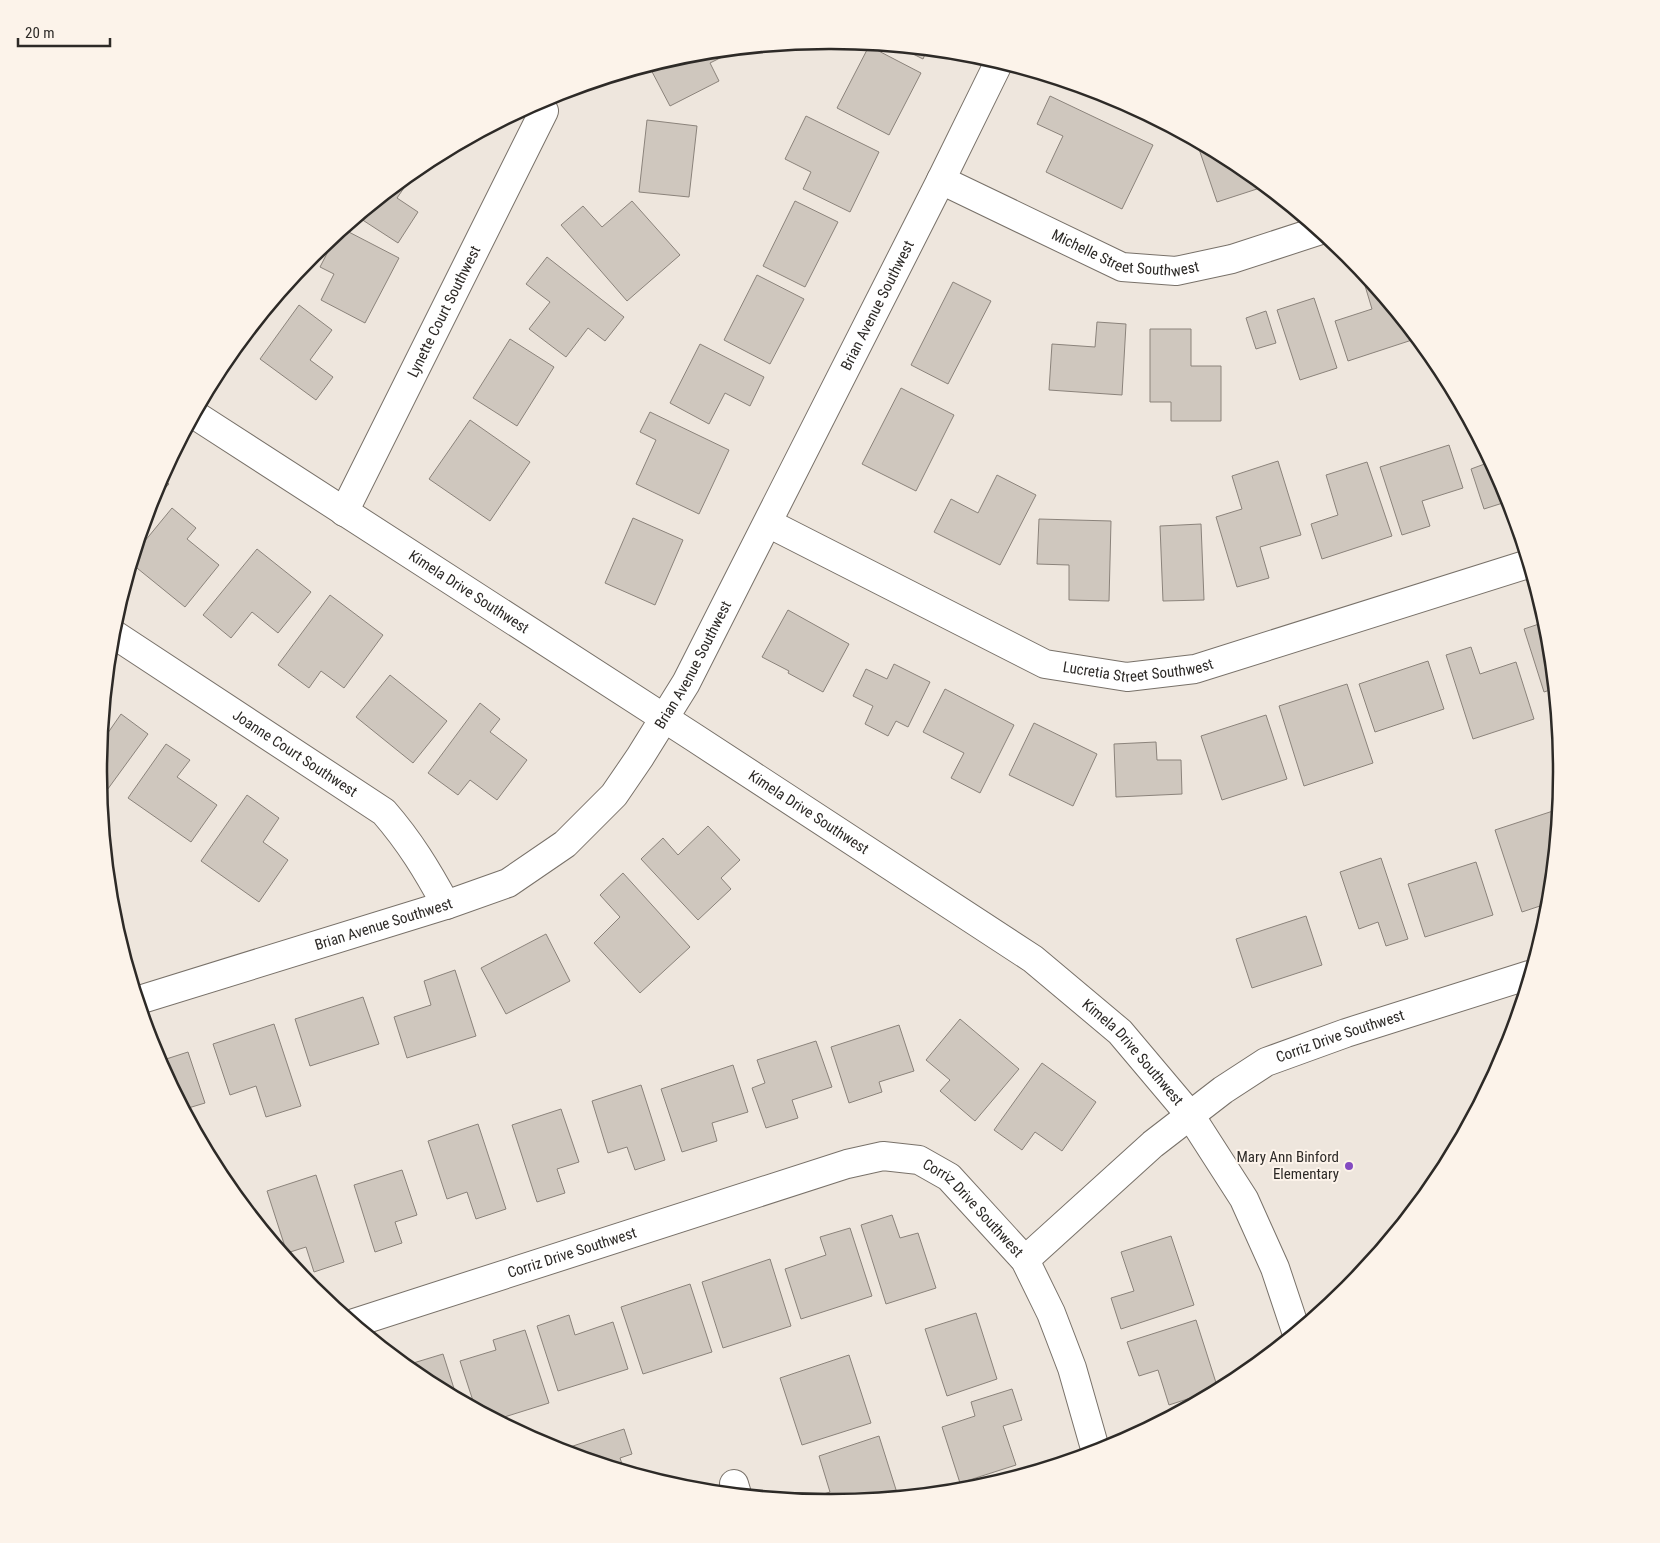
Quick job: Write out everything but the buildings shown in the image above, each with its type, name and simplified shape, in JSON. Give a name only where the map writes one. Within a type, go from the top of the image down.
[{"type":"street","name":"Brian Avenue Southwest","points":[[144,998],[446,905],[508,883],[565,844],[614,795],[686,683],[996,68]]},
{"type":"street","name":"Lynette Court Southwest","points":[[344,512],[544,111]]},
{"type":"street","name":"Michelle Street Southwest","points":[[941,180],[1122,267],[1176,271],[1232,260],[1312,233]]},
{"type":"street","name":"Kimela Drive Southwest","points":[[200,418],[1033,959],[1120,1032],[1190,1115],[1244,1199],[1275,1268],[1294,1325]]},
{"type":"street","name":"Lucretia Street Southwest","points":[[768,523],[1045,664],[1127,677],[1195,669],[1522,566]]},
{"type":"street","name":"Joanne Court Southwest","points":[[120,638],[384,812],[406,837],[428,870],[446,905]]},
{"type":"street","name":"Corriz Drive Southwest","points":[[360,1321],[837,1167],[883,1156],[919,1160],[949,1177],[1025,1260],[1153,1144],[1223,1090],[1266,1062],[1354,1030],[1522,978]]},
{"type":"street","points":[[1025,1260],[1051,1313],[1072,1368],[1094,1444]]},
{"type":"place","name":"Mary Ann Binford Elementary","points":[[1349,1166]]}]
